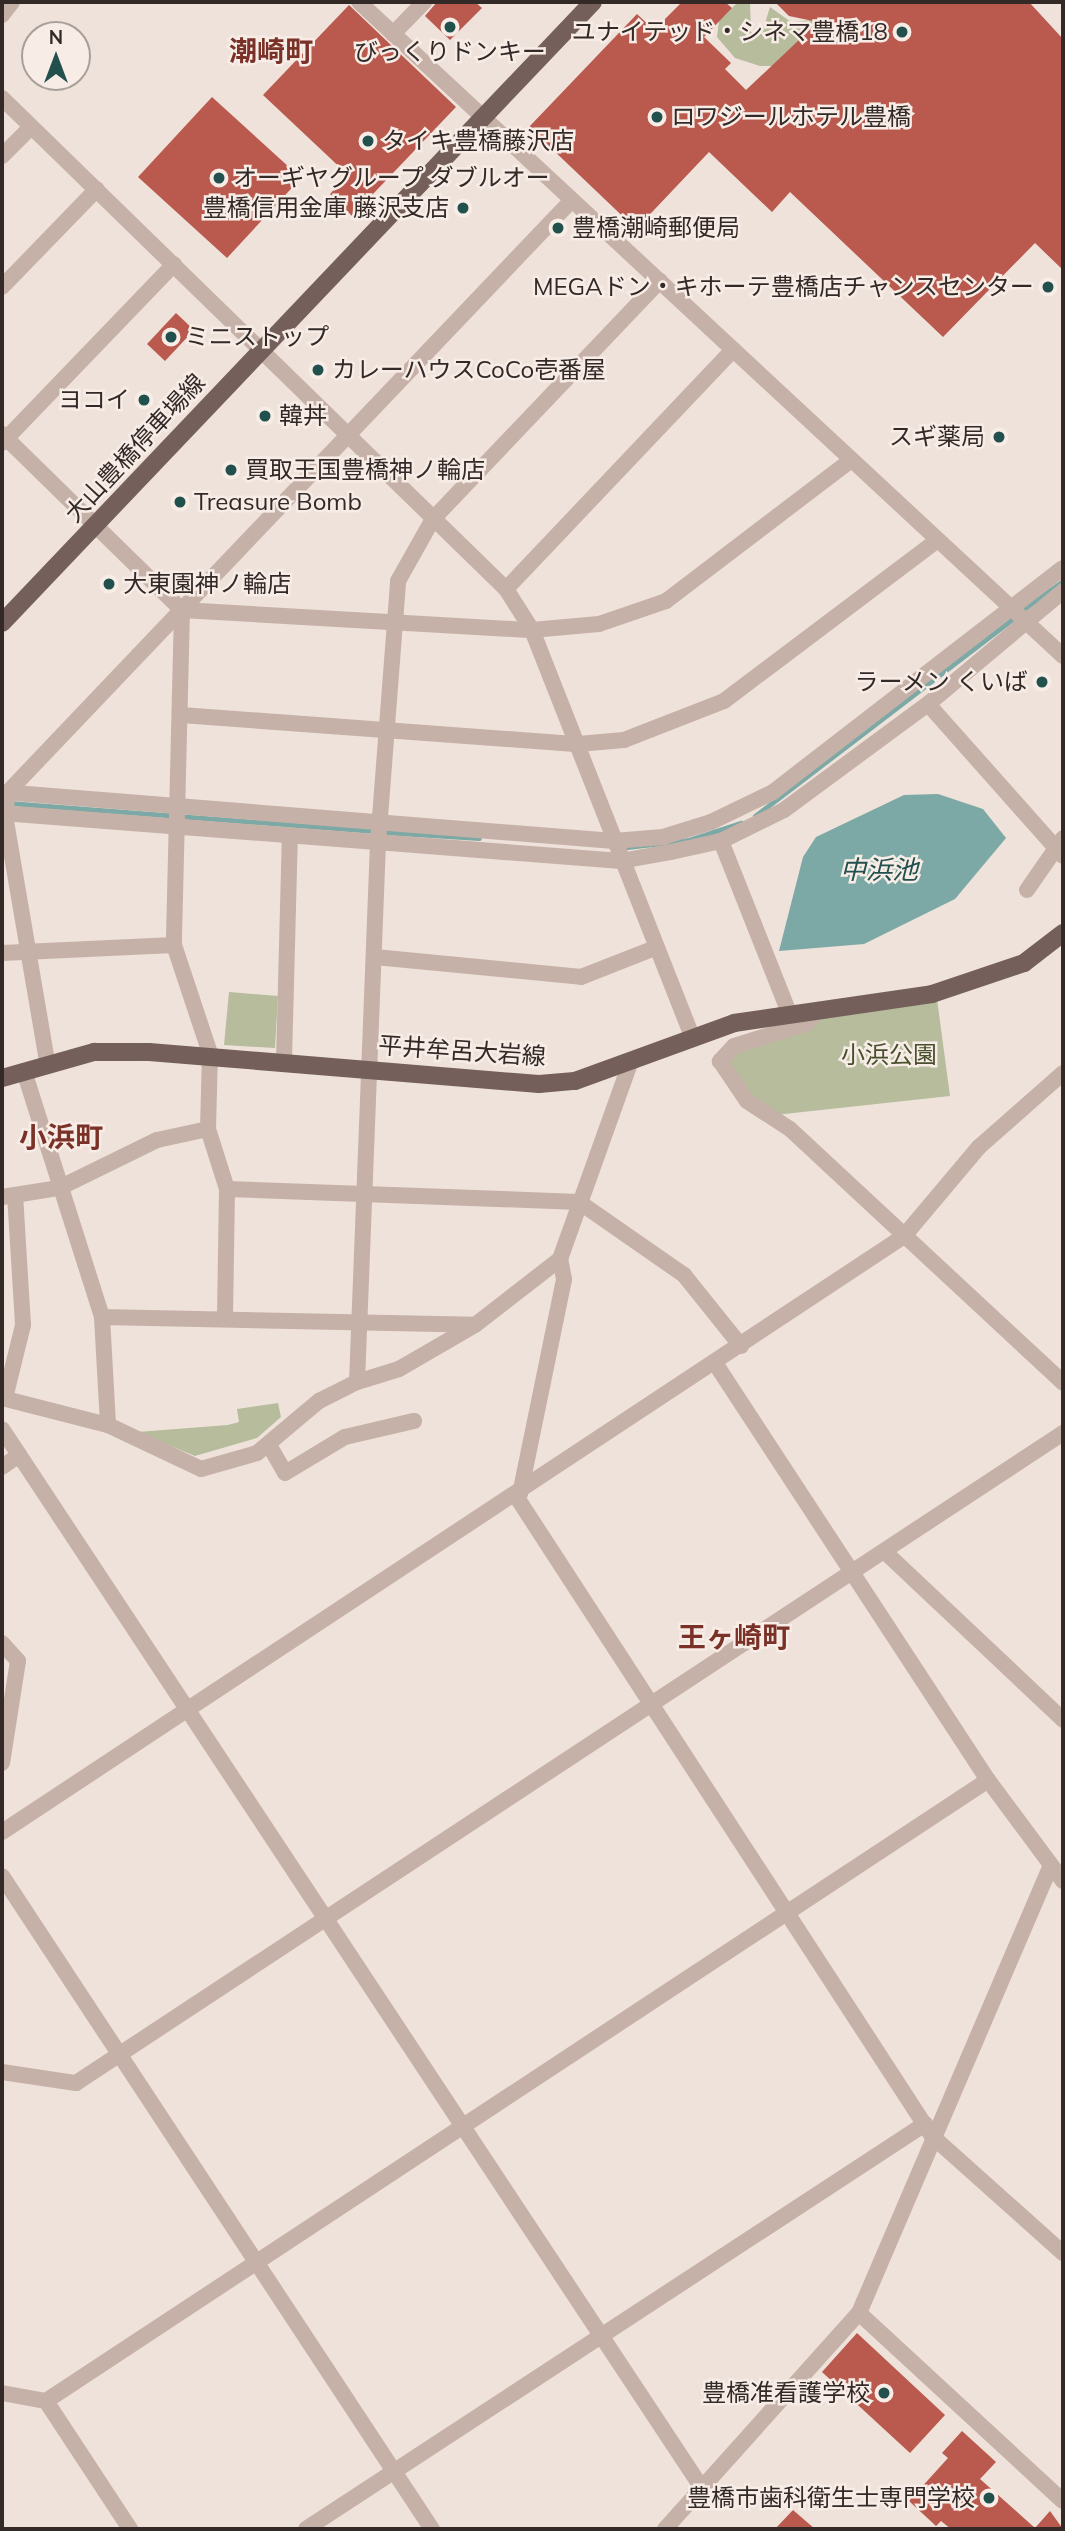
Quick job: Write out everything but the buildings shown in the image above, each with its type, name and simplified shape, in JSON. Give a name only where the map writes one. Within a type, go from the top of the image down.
[{"type":"main road","name":"大山豊橋停車場線","points":[[2,623],[593,2]]},
{"type":"main road","name":"平井牟呂大岩線","points":[[2,1078],[47,1060],[94,1052],[210,1053],[539,1084],[575,1081],[630,1064],[692,1037],[734,1023],[817,1013],[932,994],[1007,971],[1063,933]]},
{"type":"street","points":[[2,15],[12,2]]},
{"type":"street","points":[[359,2],[936,541],[1063,656]]},
{"type":"street","points":[[393,34],[424,2]]},
{"type":"street","points":[[2,98],[506,589],[532,630],[692,1037]]},
{"type":"street","points":[[2,156],[32,127]]},
{"type":"street","points":[[2,287],[97,189]]},
{"type":"street","points":[[47,1060],[32,950],[3,814],[5,792],[571,201]]},
{"type":"street","points":[[174,264],[3,438],[97,524],[182,610],[532,630],[599,624],[666,601],[850,461]]},
{"type":"street","points":[[358,1382],[372,1069],[378,843],[391,622],[398,581],[433,519],[660,281]]},
{"type":"street","points":[[506,589],[733,350]]},
{"type":"street","points":[[181,715],[578,744],[663,729],[724,701],[936,541]]},
{"type":"street","points":[[5,792],[614,841],[686,831],[773,792],[1063,568]]},
{"type":"street","points":[[3,814],[621,861],[721,841],[784,810],[928,704],[1024,620],[1063,592]]},
{"type":"street","points":[[182,610],[174,945],[210,1053],[208,1129],[227,1189],[225,1318]]},
{"type":"street","points":[[928,704],[1060,847],[1027,890]]},
{"type":"street","points":[[284,1060],[290,837]]},
{"type":"street","points":[[721,841],[790,1015]]},
{"type":"street","points":[[2,953],[174,945]]},
{"type":"street","points":[[375,957],[581,976],[655,948]]},
{"type":"street","points":[[817,1013],[805,1024],[734,1046],[720,1061],[747,1101],[790,1129],[1063,1383]]},
{"type":"street","points":[[630,1064],[560,1259],[564,1279],[518,1495],[649,1708],[928,2130],[1063,2253]]},
{"type":"street","points":[[24,1071],[102,1317],[108,1425]]},
{"type":"street","points":[[2,1832],[518,1495],[904,1236],[979,1147],[1063,1073]]},
{"type":"street","points":[[208,1129],[157,1140],[59,1188],[8,1196],[23,1325],[3,1398],[108,1425],[201,1469],[269,1445],[319,1401],[358,1382],[398,1369],[475,1325],[560,1259]]},
{"type":"street","points":[[227,1189],[579,1202],[684,1275],[741,1346]]},
{"type":"street","points":[[102,1317],[475,1325]]},
{"type":"street","points":[[665,2529],[859,2313],[928,2130],[1058,1873],[988,1780],[715,1363]]},
{"type":"street","points":[[269,1445],[285,1473],[358,1432],[414,1421]]},
{"type":"street","points":[[2,1429],[190,1709],[328,1918],[462,2129],[702,2488]]},
{"type":"street","points":[[2,2072],[76,2083],[1063,1433]]},
{"type":"street","points":[[2,1467],[19,1455]]},
{"type":"street","points":[[884,1552],[1063,1720]]},
{"type":"street","points":[[2,1643],[18,1661],[2,1763]]},
{"type":"street","points":[[2,2393],[46,2401],[787,1916],[988,1780]]},
{"type":"street","points":[[2,1876],[432,2529]]},
{"type":"street","points":[[306,2529],[600,2335],[928,2130]]},
{"type":"street","points":[[859,2313],[1063,2501]]},
{"type":"street","points":[[46,2401],[131,2529]]},
{"type":"green space","points":[[738,2],[750,3],[751,32],[762,33],[770,7],[791,22],[821,19],[776,66],[760,66],[735,58],[717,37],[719,21]]},
{"type":"green space","points":[[229,992],[278,996],[275,1048],[224,1045]]},
{"type":"green space","name":"小浜公園","points":[[937,999],[950,1096],[775,1115],[748,1099],[725,1056],[821,1017]]},
{"type":"green space","points":[[278,1403],[281,1417],[257,1438],[195,1456],[137,1432],[228,1425],[239,1422],[237,1409]]},
{"type":"water","name":"中浜池","points":[[938,794],[983,809],[1006,838],[955,899],[864,944],[779,951],[803,857],[816,837],[904,795]]},
{"type":"waterway","points":[[1021,611],[1063,581]]},
{"type":"waterway","points":[[755,816],[1015,617]]},
{"type":"waterway","points":[[9,803],[374,831]]},
{"type":"waterway","points":[[627,847],[689,840],[741,823]]},
{"type":"waterway","points":[[383,832],[479,838]]},
{"type":"place","name":"びっくりドンキー","points":[[450,27]]},
{"type":"place","name":"ユナイテッド・シネマ豊橋18","points":[[902,32]]},
{"type":"place","name":"ロワジールホテル豊橋","points":[[657,117]]},
{"type":"place","name":"タイキ豊橋藤沢店","points":[[368,141]]},
{"type":"place","name":"オーギヤグループ ダブルオー","points":[[219,178]]},
{"type":"place","name":"豊橋信用金庫 藤沢支店","points":[[463,208]]},
{"type":"place","name":"豊橋潮崎郵便局","points":[[558,228]]},
{"type":"place","name":"MEGAドン・キホーテ豊橋店チャンスセンター","points":[[1048,287]]},
{"type":"place","name":"ミニストップ","points":[[171,337]]},
{"type":"place","name":"カレーハウスCoCo壱番屋","points":[[318,370]]},
{"type":"place","name":"ヨコイ","points":[[144,400]]},
{"type":"place","name":"韓丼","points":[[265,416]]},
{"type":"place","name":"スギ薬局","points":[[999,437]]},
{"type":"place","name":"買取王国豊橋神ノ輪店","points":[[231,470]]},
{"type":"place","name":"Treasure Bomb","points":[[180,502]]},
{"type":"place","name":"大東園神ノ輪店","points":[[109,584]]},
{"type":"place","name":"ラーメン くいば","points":[[1042,682]]},
{"type":"place","name":"豊橋准看護学校","points":[[884,2393]]},
{"type":"place","name":"豊橋市歯科衛生士専門学校","points":[[989,2498]]},
{"type":"district","name":"潮崎町","points":[[271,51]]},
{"type":"district","name":"小浜町","points":[[61,1137]]},
{"type":"district","name":"王ヶ崎町","points":[[734,1637]]}]
